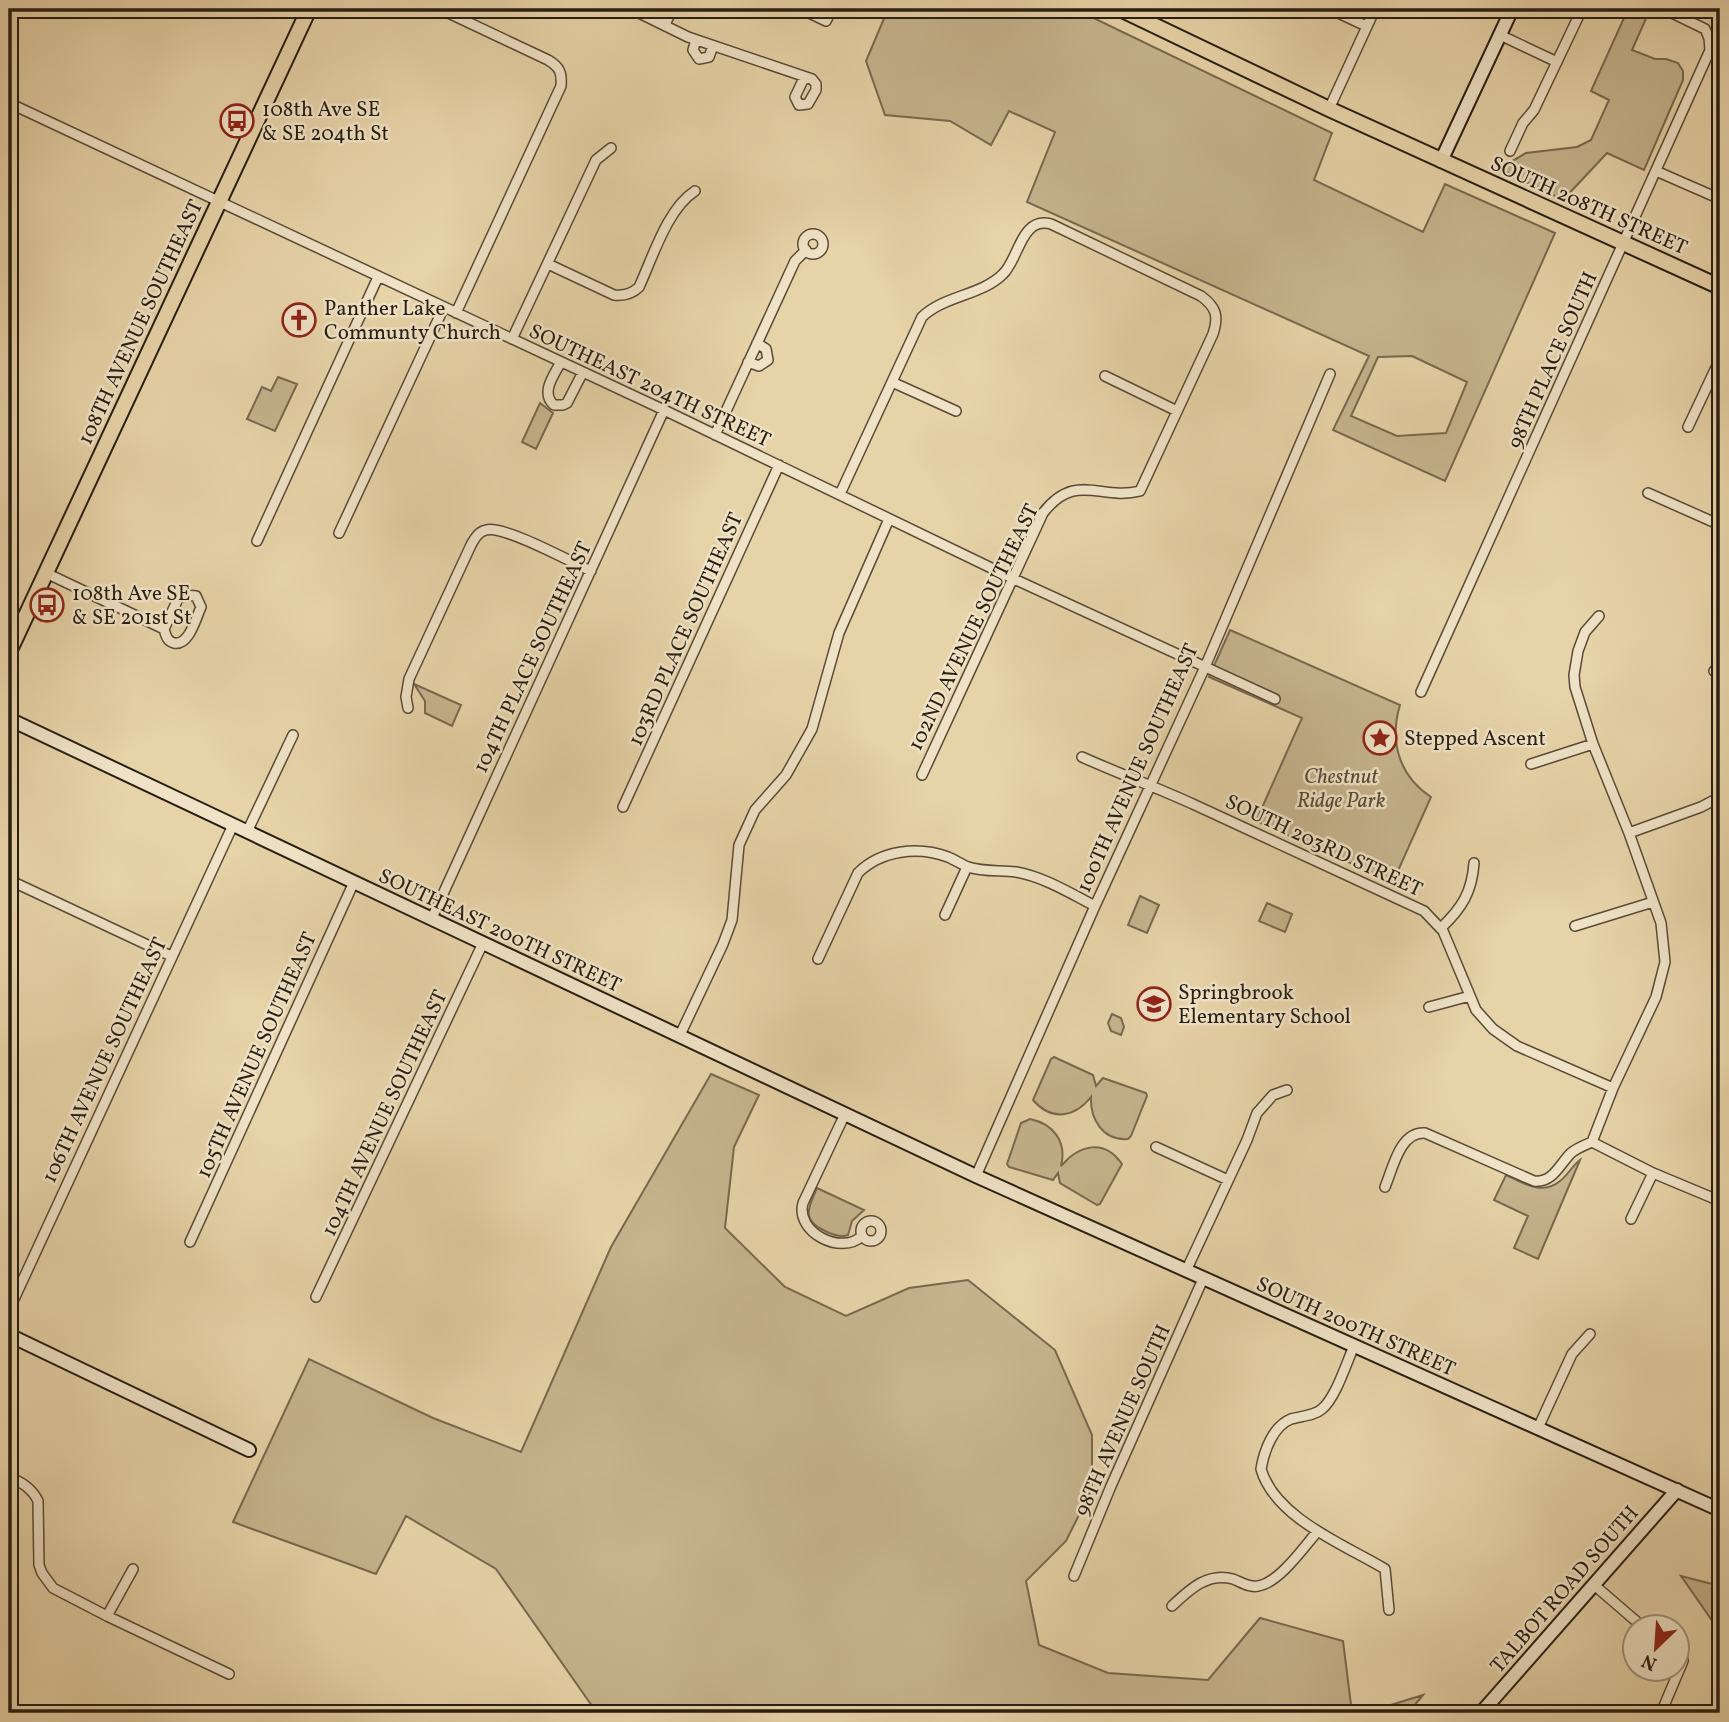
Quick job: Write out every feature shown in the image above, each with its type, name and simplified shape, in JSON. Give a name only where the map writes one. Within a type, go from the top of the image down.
[{"type":"main road","name":"108TH AVENUE SOUTHEAST","points":[[9,652],[309,9]]},
{"type":"main road","name":"SOUTH 208TH STREET","points":[[1120,9],[1140,13],[1329,109],[1720,287]]},
{"type":"street","points":[[440,9],[548,60],[557,66],[562,75],[561,86],[456,313]]},
{"type":"street","points":[[631,9],[696,40],[809,78]]},
{"type":"street","points":[[665,25],[672,9]]},
{"type":"street","points":[[801,9],[826,21],[832,9]]},
{"type":"street","points":[[1330,9],[1366,26]]},
{"type":"street","points":[[1329,109],[1375,9]]},
{"type":"street","points":[[1441,160],[1512,9]]},
{"type":"street","points":[[1510,151],[1523,123],[1534,110],[1582,9]]},
{"type":"street","name":"98TH PLACE SOUTH","points":[[1422,692],[1710,50],[1708,34],[1703,27],[1664,9]]},
{"type":"street","points":[[1500,35],[1557,62]]},
{"type":"street","points":[[696,40],[693,50],[699,59],[709,57],[713,46]]},
{"type":"street","name":"SOUTHEAST 204TH STREET","points":[[9,103],[664,410],[1012,578],[1275,699]]},
{"type":"street","points":[[512,339],[596,160],[611,148]]},
{"type":"street","points":[[1656,171],[1720,200]]},
{"type":"street","points":[[548,264],[614,295],[628,294],[639,286],[676,209],[685,197],[695,191]]},
{"type":"street","points":[[840,495],[922,317],[939,304],[993,282],[1003,274],[1024,236],[1037,223],[1051,224],[1201,296],[1212,304],[1216,313],[1213,334],[1177,411],[1105,376]]},
{"type":"street","points":[[715,435],[795,261],[806,250]]},
{"type":"street","points":[[257,541],[379,277]]},
{"type":"street","points":[[339,533],[444,307]]},
{"type":"street","points":[[748,362],[759,366],[768,360],[766,349],[757,343]]},
{"type":"street","points":[[1688,428],[1720,359]]},
{"type":"street","points":[[561,362],[547,394],[548,400],[554,405],[567,403],[583,372]]},
{"type":"street","name":"100TH AVENUE SOUTHEAST","points":[[976,1176],[1095,906],[1205,667],[1330,374]]},
{"type":"street","points":[[892,382],[956,411]]},
{"type":"street","name":"104TH PLACE SOUTHEAST","points":[[432,918],[664,410]]},
{"type":"street","name":"102ND AVENUE SOUTHEAST","points":[[922,775],[1043,513],[1053,500],[1068,491],[1080,489],[1128,494],[1140,491],[1177,411]]},
{"type":"street","name":"103RD PLACE SOUTHEAST","points":[[623,807],[779,465]]},
{"type":"street","points":[[1648,494],[1720,525]]},
{"type":"street","points":[[680,1035],[732,920],[739,845],[755,810],[786,775],[812,729],[846,615],[889,519]]},
{"type":"street","points":[[408,708],[406,697],[409,679],[477,534],[484,530],[503,530],[591,571]]},
{"type":"street","points":[[46,573],[164,629]]},
{"type":"street","points":[[185,595],[197,596],[201,607],[184,641],[170,642],[164,629],[178,599],[185,595]]},
{"type":"street","points":[[1385,1187],[1405,1140],[1412,1134],[1425,1133],[1534,1181],[1540,1182],[1554,1174],[1574,1151],[1592,1142],[1613,1088],[1656,997],[1665,961],[1661,923],[1593,744],[1575,687],[1574,676],[1582,640],[1599,616]]},
{"type":"street","name":"SOUTHEAST 200TH STREET","points":[[9,719],[976,1176]]},
{"type":"street","points":[[247,832],[293,735]]},
{"type":"street","points":[[1531,764],[1593,744]]},
{"type":"street","name":"SOUTH 203RD STREET","points":[[1082,757],[1131,780],[1151,785],[1424,911],[1441,928],[1450,944],[1470,996],[1485,1021],[1503,1038],[1613,1088]]},
{"type":"street","points":[[1629,833],[1701,807],[1720,797]]},
{"type":"street","name":"106TH AVENUE SOUTHEAST","points":[[9,1310],[233,825]]},
{"type":"street","points":[[818,959],[858,873],[879,857],[901,852],[925,851],[948,857],[967,867],[1037,877],[1095,906]]},
{"type":"street","points":[[1441,928],[1457,913],[1468,896],[1473,882],[1474,863]]},
{"type":"street","points":[[945,915],[967,867]]},
{"type":"street","points":[[9,880],[171,956]]},
{"type":"street","name":"105TH AVENUE SOUTHEAST","points":[[190,1242],[354,883]]},
{"type":"street","points":[[1575,926],[1653,902]]},
{"type":"street","name":"104TH AVENUE SOUTHEAST","points":[[316,1297],[483,943]]},
{"type":"street","points":[[1429,1007],[1470,996]]},
{"type":"street","points":[[1186,1271],[1247,1140],[1256,1113],[1272,1095],[1287,1090]]},
{"type":"street","points":[[845,1114],[803,1203],[801,1214],[811,1231],[836,1244],[850,1244],[862,1236]]},
{"type":"street","points":[[1592,1142],[1653,1173],[1720,1201]]},
{"type":"street","points":[[1156,1147],[1228,1180]]},
{"type":"street","points":[[1631,1219],[1653,1173]]},
{"type":"street","name":"SOUTH 200TH STREET","points":[[976,1176],[1720,1510]]},
{"type":"street","name":"98TH AVENUE SOUTH","points":[[1074,1576],[1203,1279]]},
{"type":"street","points":[[1538,1428],[1572,1353],[1590,1334]]},
{"type":"street","points":[[9,1335],[249,1450]]},
{"type":"street","points":[[1354,1346],[1323,1408],[1288,1420],[1271,1438],[1262,1461],[1264,1478],[1270,1489],[1317,1532],[1385,1569],[1389,1610]]},
{"type":"street","points":[[9,1477],[26,1485],[35,1494],[40,1509],[39,1565],[53,1588],[229,1674]]},
{"type":"street","name":"TALBOT ROAD SOUTH","points":[[1481,1713],[1677,1490]]},
{"type":"street","points":[[1172,1606],[1193,1586],[1208,1580],[1224,1577],[1258,1587],[1269,1582],[1317,1532]]},
{"type":"street","points":[[107,1616],[133,1569]]},
{"type":"street","points":[[1593,1584],[1628,1614]]},
{"type":"street","points":[[1661,1713],[1671,1684]]},
{"type":"green space","points":[[888,9],[1075,9],[1332,133],[1314,180],[1423,232],[1445,184],[1555,233],[1445,481],[1333,430],[1369,356],[1027,202],[1055,132],[1009,111],[991,145],[950,121],[885,115],[866,61]],"holes":[[[1412,356],[1467,382],[1446,433],[1397,436],[1351,416],[1378,357]]]},
{"type":"green space","points":[[1628,9],[1648,14],[1632,50],[1655,59],[1678,63],[1683,71],[1683,80],[1644,170],[1607,153],[1563,200],[1499,169],[1526,153],[1577,147],[1591,140],[1609,100],[1591,91]]},
{"type":"green space","points":[[278,377],[297,384],[275,431],[247,419],[262,387],[271,391]]},
{"type":"green space","points":[[540,403],[553,413],[536,449],[522,442]]},
{"type":"green space","name":"Chestnut Ridge Park","points":[[1230,630],[1400,705],[1396,732],[1399,757],[1411,779],[1431,797],[1393,882],[1256,821],[1302,718],[1209,677]]},
{"type":"green space","points":[[414,684],[461,705],[452,726],[425,713],[425,701]]},
{"type":"green space","points":[[1140,896],[1159,905],[1147,933],[1128,925]]},
{"type":"green space","points":[[1267,903],[1292,914],[1285,932],[1259,921]]},
{"type":"green space","points":[[1112,1014],[1121,1018],[1124,1027],[1121,1035],[1111,1031],[1108,1023]]},
{"type":"green space","points":[[1054,1057],[1093,1075],[1096,1086],[1103,1078],[1146,1093],[1128,1139],[1111,1136],[1099,1127],[1093,1113],[1091,1097],[1078,1109],[1063,1114],[1048,1112],[1033,1100]]},
{"type":"green space","points":[[711,1074],[759,1095],[734,1147],[725,1228],[785,1287],[846,1316],[909,1288],[968,1280],[1055,1350],[1092,1435],[1092,1489],[1066,1541],[1026,1581],[1039,1645],[1108,1673],[1208,1680],[1260,1618],[1343,1641],[1352,1713],[597,1713],[496,1569],[406,1516],[376,1574],[233,1522],[309,1359],[433,1418],[521,1452],[611,1247]]},
{"type":"green space","points":[[1030,1119],[1046,1125],[1057,1135],[1062,1149],[1061,1166],[1076,1153],[1092,1147],[1107,1150],[1122,1164],[1100,1204],[1097,1205],[1060,1183],[1058,1173],[1053,1180],[1009,1167],[1007,1164],[1021,1123]]},
{"type":"green space","points":[[1580,1160],[1538,1259],[1514,1248],[1528,1216],[1494,1200],[1506,1175],[1533,1187],[1546,1188],[1560,1181]]},
{"type":"green space","points":[[817,1188],[864,1210],[852,1221],[848,1235],[826,1232],[811,1220],[809,1209]]},
{"type":"green space","points":[[1681,1576],[1720,1586],[1720,1632]]},
{"type":"green space","points":[[1423,1695],[1408,1713],[1365,1713]]},
{"type":"place","name":"108th Ave SE & SE 204th St","points":[[237,121]]},
{"type":"place","name":"Panther Lake Communty Church","points":[[299,320]]},
{"type":"place","name":"108th Ave SE & SE 201st St","points":[[47,605]]},
{"type":"place","name":"Stepped Ascent","points":[[1380,738]]},
{"type":"place","name":"Springbrook Elementary School","points":[[1154,1004]]}]
